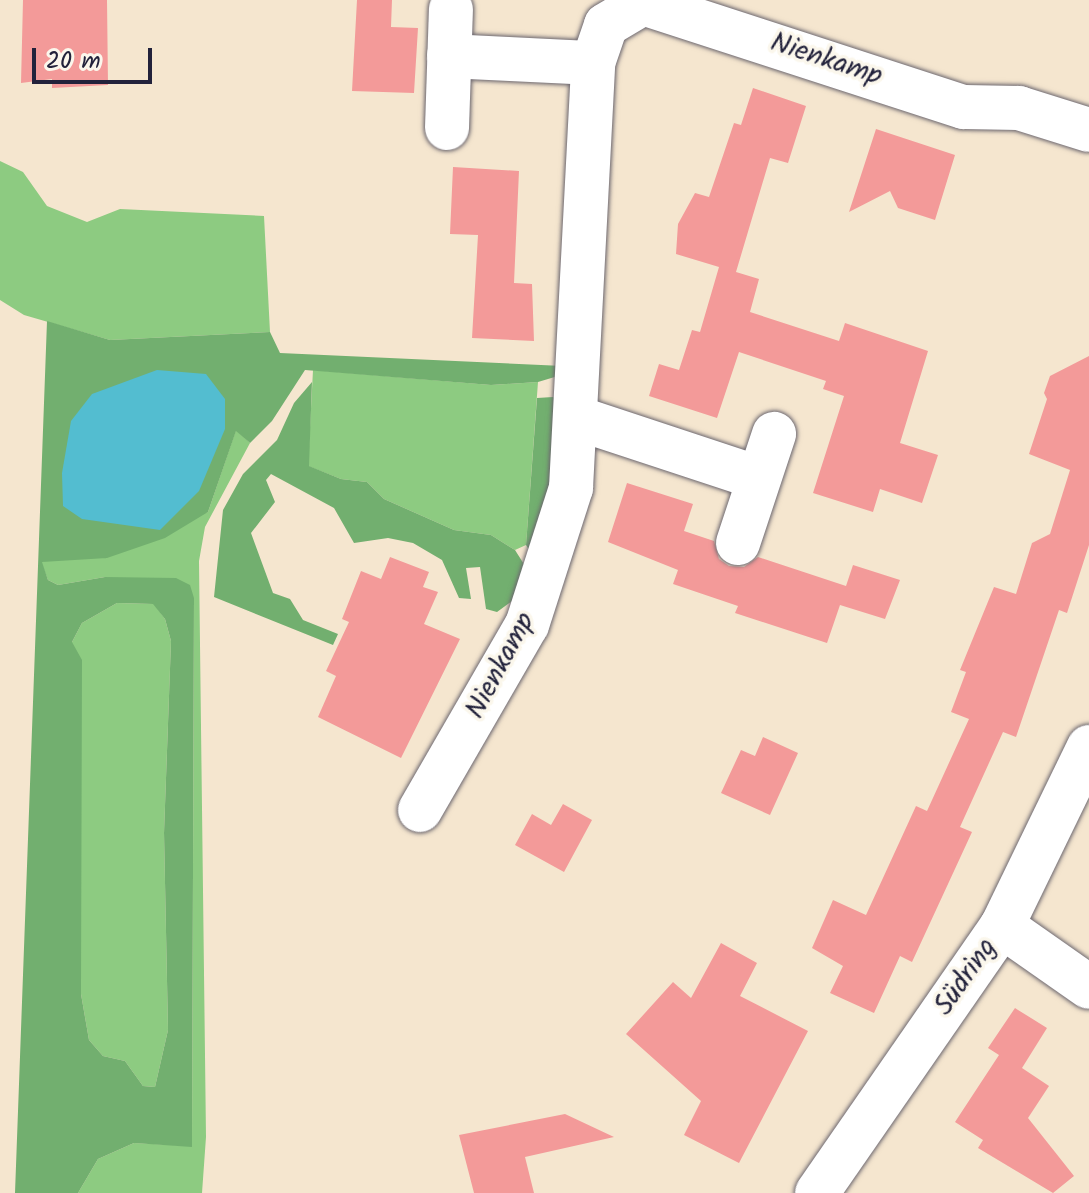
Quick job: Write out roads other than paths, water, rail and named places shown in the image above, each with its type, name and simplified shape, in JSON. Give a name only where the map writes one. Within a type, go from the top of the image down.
[{"type":"street","name":"Nienkamp","points":[[420,810],[527,625],[571,488],[593,63],[606,25],[643,3],[964,107],[1019,108],[1089,130]]},
{"type":"street","points":[[447,128],[451,9]]},
{"type":"street","points":[[449,56],[593,63]]},
{"type":"street","points":[[577,418],[758,478]]},
{"type":"street","points":[[738,543],[774,434]]},
{"type":"street","name":"Südring","points":[[817,1193],[1002,926],[1089,747]]},
{"type":"street","points":[[1002,926],[1089,987]]},
{"type":"water","points":[[157,370],[206,374],[225,399],[225,429],[199,491],[160,530],[82,519],[63,506],[62,473],[71,421],[92,394]]}]
